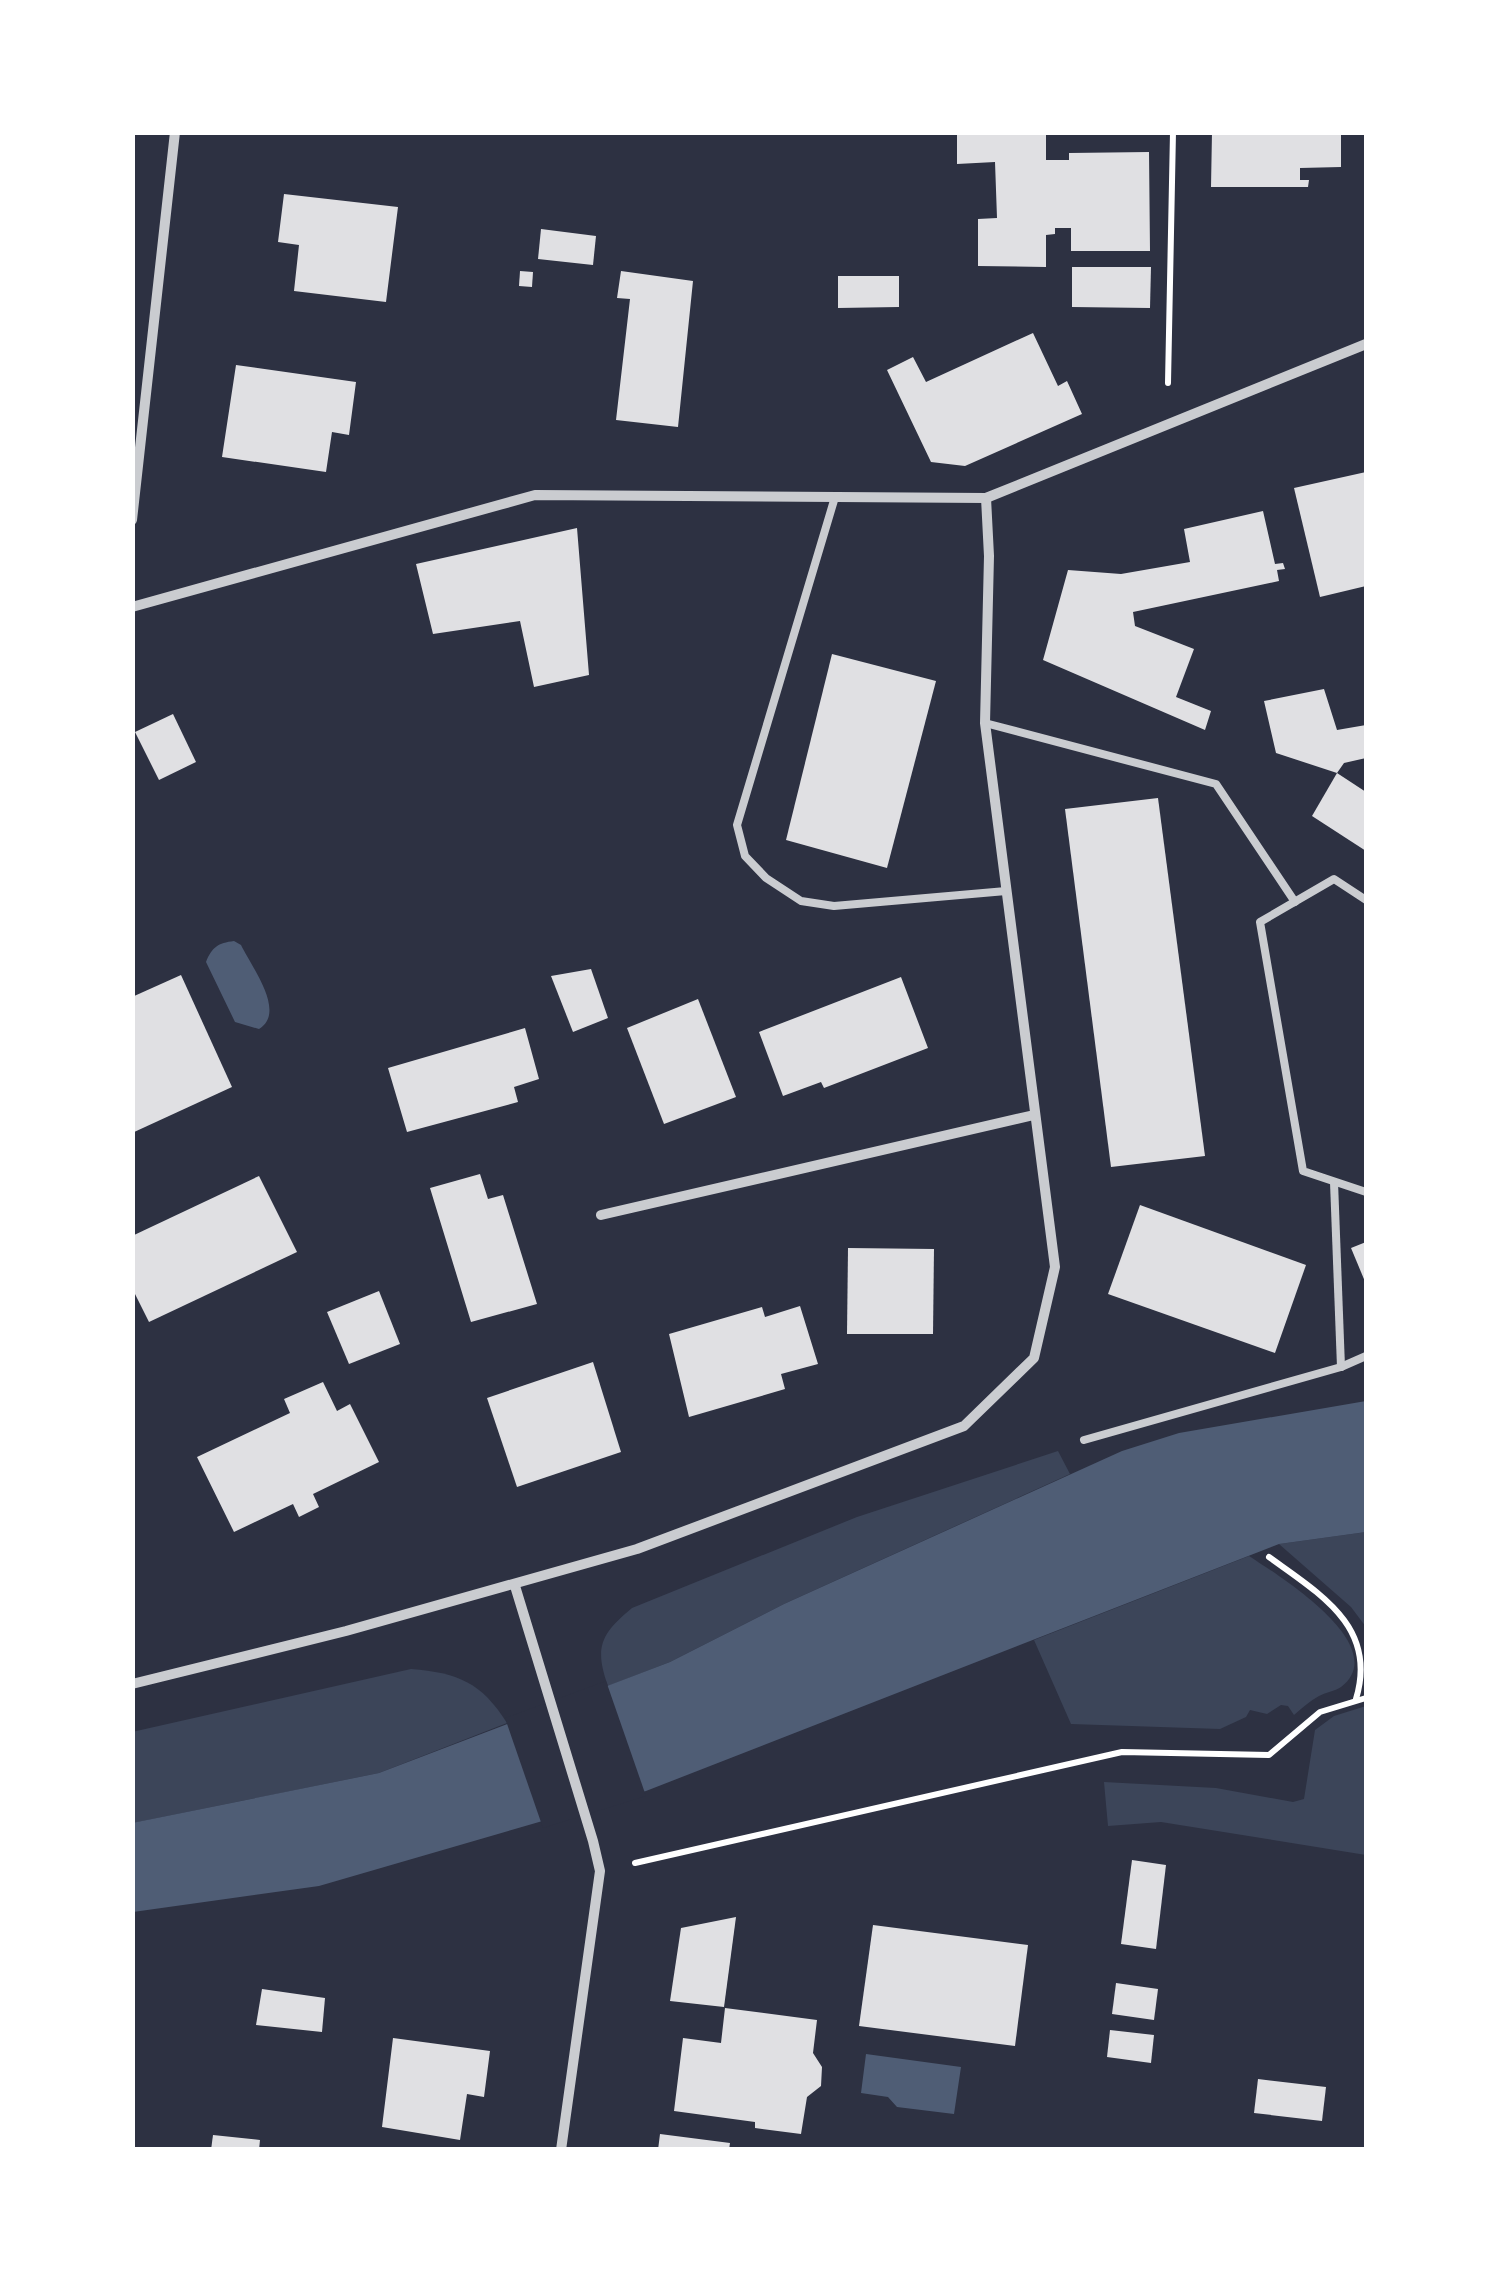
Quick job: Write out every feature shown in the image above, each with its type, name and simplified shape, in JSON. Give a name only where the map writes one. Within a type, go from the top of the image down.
[{"type":"street","points":[[132,520],[175,132]]},
{"type":"street","points":[[132,607],[535,495],[986,498],[1366,344]]},
{"type":"street","points":[[132,1684],[515,1586],[637,1549],[964,1426],[1034,1358],[1055,1267],[985,722],[990,556],[986,498]]},
{"type":"street","points":[[601,1215],[1034,1115]]},
{"type":"street","points":[[515,1586],[600,1871],[561,2150]]},
{"type":"lane","points":[[835,497],[737,825],[745,856],[766,878],[801,901],[834,906],[1006,891]]},
{"type":"lane","points":[[985,722],[1216,784],[1295,902]]},
{"type":"lane","points":[[1366,900],[1334,879],[1260,922],[1303,1171],[1366,1192]]},
{"type":"lane","points":[[1334,1182],[1341,1367]]},
{"type":"lane","points":[[1084,1440],[1341,1367],[1366,1356]]},
{"type":"path","points":[[1168,424],[1173,132]]},
{"type":"path","points":[[1268,1556],[1309,1586],[1356,1635],[1362,1659],[1356,1699]]},
{"type":"path","points":[[600,1871],[1122,1752],[1268,1756],[1320,1712],[1366,1698]]},
{"type":"shaded area","points":[[234,941],[241,945],[268,1000],[267,1021],[259,1029],[235,1022],[206,962],[216,947]]},
{"type":"shaded area","points":[[1366,1401],[1366,1532],[1279,1544],[646,1791],[319,1886],[133,1912],[132,1823],[379,1773],[670,1662],[784,1604],[1122,1451],[1179,1433]]},
{"type":"shaded area","points":[[1058,1451],[1070,1474],[784,1604],[670,1662],[608,1686],[601,1661],[603,1642],[632,1608],[857,1517]]},
{"type":"shaded area","points":[[1366,1532],[1366,1627],[1351,1607],[1279,1544]]},
{"type":"shaded area","points":[[1249,1556],[1304,1595],[1342,1632],[1353,1652],[1353,1670],[1341,1687],[1316,1698],[1294,1715],[1288,1706],[1281,1705],[1267,1714],[1250,1710],[1246,1717],[1220,1729],[1071,1724],[1034,1640]]},
{"type":"shaded area","points":[[411,1669],[442,1673],[467,1682],[488,1698],[507,1723],[379,1773],[133,1823],[132,1732]]},
{"type":"shaded area","points":[[1366,1706],[1366,1855],[1161,1822],[1108,1826],[1104,1782],[1216,1788],[1293,1802],[1304,1799],[1315,1730],[1334,1716]]},
{"type":"shaded area","points":[[866,2054],[961,2067],[954,2114],[897,2107],[888,2097],[861,2093]]},
{"type":"pier","points":[[606,1681],[646,1796],[543,1828],[505,1718]]},
{"type":"building","points":[[957,132],[1046,132],[1046,160],[1069,160],[1069,153],[1149,152],[1150,251],[1071,251],[1071,228],[1055,228],[1055,234],[1046,235],[1046,267],[978,266],[978,219],[997,218],[995,162],[957,164]]},
{"type":"building","points":[[1212,132],[1341,132],[1341,167],[1300,168],[1300,180],[1309,180],[1308,187],[1211,187]]},
{"type":"building","points":[[284,194],[398,207],[386,302],[294,291],[299,245],[278,242]]},
{"type":"building","points":[[541,229],[596,236],[593,265],[538,259]]},
{"type":"building","points":[[1072,267],[1151,267],[1150,308],[1072,307]]},
{"type":"building","points":[[520,271],[533,272],[532,287],[519,286]]},
{"type":"building","points":[[621,271],[693,281],[678,427],[616,420],[630,299],[617,298]]},
{"type":"building","points":[[838,276],[899,276],[899,307],[838,308]]},
{"type":"building","points":[[1033,333],[1058,386],[1067,381],[1082,414],[965,466],[931,462],[887,370],[913,357],[926,382]]},
{"type":"building","points":[[236,365],[356,382],[349,435],[332,432],[326,472],[222,457]]},
{"type":"building","points":[[1366,472],[1366,586],[1320,597],[1294,488]]},
{"type":"building","points":[[1263,511],[1275,564],[1283,563],[1285,569],[1277,570],[1279,581],[1133,612],[1135,626],[1194,649],[1176,697],[1211,711],[1205,730],[1043,660],[1068,570],[1121,574],[1190,562],[1184,529]]},
{"type":"building","points":[[577,528],[589,675],[534,687],[520,621],[433,634],[416,564]]},
{"type":"building","points":[[832,654],[936,681],[887,868],[786,840]]},
{"type":"building","points":[[1324,689],[1337,730],[1366,725],[1366,758],[1344,763],[1337,773],[1276,753],[1264,701]]},
{"type":"building","points":[[173,714],[196,762],[159,780],[135,732]]},
{"type":"building","points":[[1337,773],[1366,792],[1366,851],[1312,816]]},
{"type":"building","points":[[1158,798],[1205,1156],[1111,1167],[1065,809]]},
{"type":"building","points":[[591,969],[608,1018],[573,1032],[551,976]]},
{"type":"building","points":[[181,975],[232,1087],[132,1133],[132,997]]},
{"type":"building","points":[[901,977],[928,1048],[824,1088],[821,1082],[783,1096],[759,1032]]},
{"type":"building","points":[[698,999],[736,1097],[664,1124],[627,1028]]},
{"type":"building","points":[[525,1028],[539,1079],[514,1087],[518,1102],[407,1132],[388,1068]]},
{"type":"building","points":[[480,1174],[488,1199],[503,1195],[537,1304],[471,1322],[430,1188]]},
{"type":"building","points":[[259,1176],[297,1252],[149,1322],[132,1288],[132,1236]]},
{"type":"building","points":[[1140,1205],[1306,1265],[1275,1353],[1108,1294]]},
{"type":"building","points":[[1366,1242],[1366,1284],[1351,1248]]},
{"type":"building","points":[[848,1248],[934,1249],[933,1334],[847,1334]]},
{"type":"building","points":[[379,1291],[400,1344],[349,1364],[327,1312]]},
{"type":"building","points":[[800,1306],[818,1364],[781,1374],[785,1389],[689,1417],[669,1334],[762,1307],[765,1317]]},
{"type":"building","points":[[593,1362],[621,1452],[517,1487],[487,1398]]},
{"type":"building","points":[[323,1382],[337,1411],[350,1404],[379,1462],[313,1494],[319,1507],[299,1517],[293,1504],[234,1532],[197,1457],[290,1413],[284,1399]]},
{"type":"building","points":[[1132,1860],[1166,1865],[1156,1949],[1121,1944]]},
{"type":"building","points":[[736,1917],[724,2007],[670,2001],[681,1928]]},
{"type":"building","points":[[873,1925],[1028,1945],[1015,2046],[859,2026]]},
{"type":"building","points":[[1116,1983],[1158,1989],[1154,2020],[1112,2014]]},
{"type":"building","points":[[262,1989],[325,1998],[322,2032],[256,2025]]},
{"type":"building","points":[[725,2008],[817,2020],[813,2053],[822,2067],[821,2086],[807,2097],[801,2134],[755,2128],[755,2122],[674,2111],[683,2038],[721,2043]]},
{"type":"building","points":[[1110,2030],[1154,2035],[1151,2063],[1107,2057]]},
{"type":"building","points":[[393,2038],[490,2051],[484,2097],[467,2094],[460,2140],[382,2127]]},
{"type":"building","points":[[1258,2079],[1326,2087],[1322,2121],[1254,2113]]},
{"type":"building","points":[[660,2134],[730,2143],[729,2150],[658,2150]]},
{"type":"building","points":[[213,2135],[260,2140],[259,2150],[211,2150]]}]
